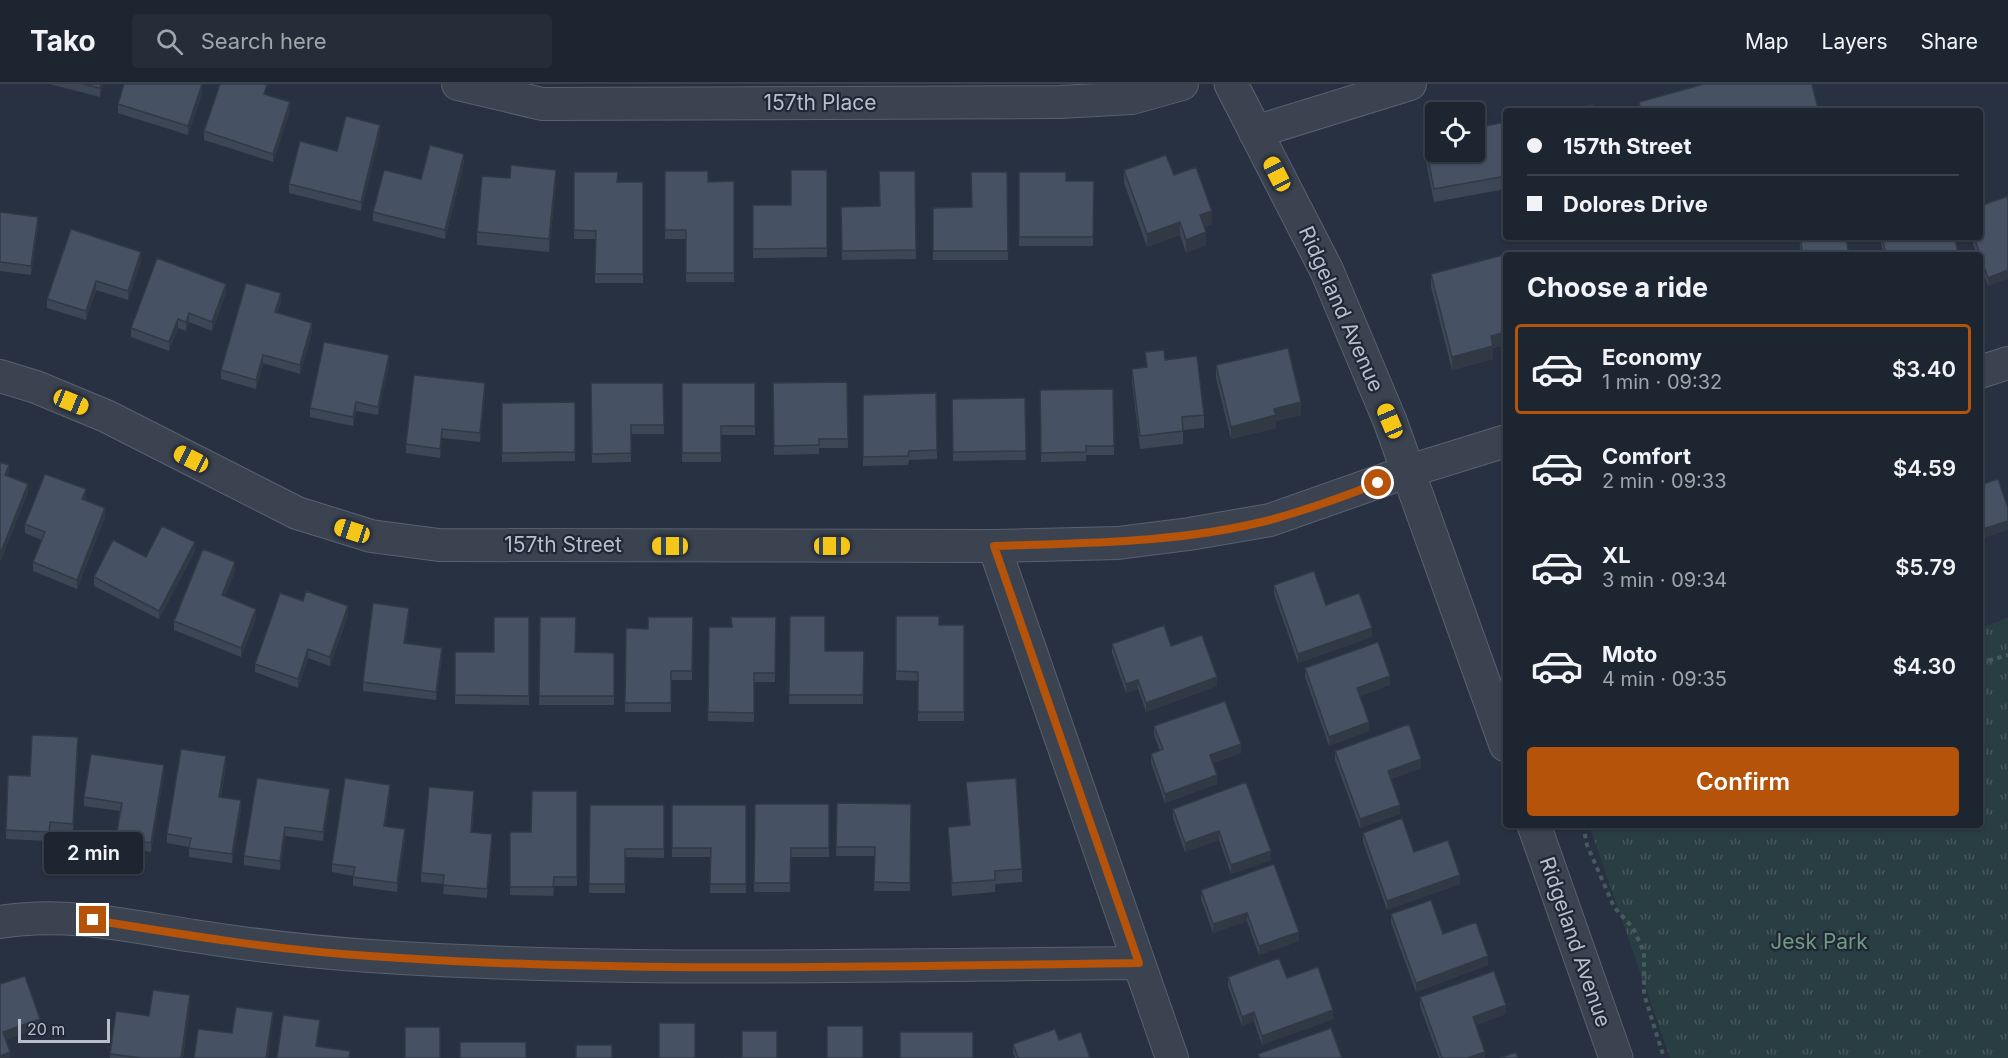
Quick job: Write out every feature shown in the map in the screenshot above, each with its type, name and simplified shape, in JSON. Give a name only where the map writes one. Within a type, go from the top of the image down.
[{"type":"street","name":"157th Place","points":[[458,84],[542,104],[554,104],[1060,102],[1132,98],[1182,84]]},
{"type":"street","name":"Ridgeland Avenue","points":[[1231,84],[1327,271],[1409,471],[1503,737]]},
{"type":"street","points":[[1255,132],[1410,84]]},
{"type":"street","points":[[1983,371],[2008,363]]},
{"type":"street","name":"157th Street","points":[[0,376],[36,387],[106,416],[297,513],[371,536],[439,545],[994,546],[1118,543],[1270,520],[1409,471],[1503,442]]},
{"type":"street","points":[[994,546],[1172,1058]]},
{"type":"street","name":"Ridgeland Avenue","points":[[1535,828],[1616,1058]]},
{"type":"street","points":[[0,922],[20,918],[93,920],[231,942],[369,956],[620,967],[968,967],[1139,963]]},
{"type":"path","points":[[1983,662],[2008,655]]},
{"type":"path","points":[[1584,828],[1587,845],[1614,907],[1633,928],[1644,952],[1644,994],[1664,1058]]},
{"type":"green space","name":"Jesk Park","points":[[2008,618],[2008,1058],[1670,1058],[1590,828],[1983,828],[1983,627]]},
{"type":"building","points":[[83,84],[101,84],[100,88]]},
{"type":"building","points":[[124,84],[202,84],[188,126],[118,104]]},
{"type":"building","points":[[220,84],[267,85],[264,94],[290,102],[273,154],[204,131]]},
{"type":"building","points":[[1704,84],[1812,84],[1818,108],[1640,108],[1639,102]]},
{"type":"building","points":[[1593,105],[1594,108],[1577,108]]},
{"type":"building","points":[[346,116],[380,125],[361,202],[289,184],[300,141],[337,151]]},
{"type":"building","points":[[1503,123],[1503,177],[1434,189],[1429,162],[1485,162],[1485,126]]},
{"type":"building","points":[[430,145],[464,154],[445,230],[373,212],[384,170],[421,179]]},
{"type":"building","points":[[1166,155],[1174,175],[1196,167],[1212,211],[1200,215],[1206,232],[1186,240],[1180,222],[1147,234],[1124,170]]},
{"type":"building","points":[[511,165],[556,170],[549,239],[477,232],[482,176],[510,178]]},
{"type":"building","points":[[791,170],[827,170],[827,248],[753,249],[753,205],[791,205]]},
{"type":"building","points":[[665,171],[708,171],[708,182],[734,181],[734,273],[686,273],[686,230],[665,230]]},
{"type":"building","points":[[879,171],[915,171],[916,250],[842,251],[841,207],[880,206]]},
{"type":"building","points":[[574,172],[618,172],[617,182],[643,182],[643,274],[595,274],[596,231],[574,230]]},
{"type":"building","points":[[971,172],[1007,172],[1008,251],[933,251],[933,208],[972,207]]},
{"type":"building","points":[[1019,172],[1066,172],[1066,181],[1094,181],[1093,237],[1019,237]]},
{"type":"building","points":[[2008,196],[2008,270],[1988,278],[1983,263],[1983,252],[1979,252],[1975,240],[1983,240],[1983,205]]},
{"type":"building","points":[[0,212],[38,217],[31,266],[0,262]]},
{"type":"building","points":[[71,229],[141,252],[128,291],[96,281],[86,311],[47,299]]},
{"type":"building","points":[[1800,240],[1846,240],[1848,252],[1802,252]]},
{"type":"building","points":[[1883,240],[1956,240],[1958,252],[1885,252]]},
{"type":"building","points":[[1503,255],[1503,333],[1491,336],[1493,346],[1452,357],[1431,274]]},
{"type":"building","points":[[157,258],[226,284],[212,322],[189,313],[186,322],[178,319],[169,342],[131,328]]},
{"type":"building","points":[[246,283],[281,293],[275,312],[312,323],[300,365],[263,355],[256,380],[221,370]]},
{"type":"building","points":[[324,342],[389,355],[378,407],[356,402],[353,417],[310,408]]},
{"type":"building","points":[[1288,348],[1301,402],[1274,409],[1276,415],[1231,427],[1216,365]]},
{"type":"building","points":[[1164,350],[1165,360],[1197,356],[1204,415],[1182,417],[1183,431],[1140,436],[1132,369],[1147,367],[1145,352]]},
{"type":"building","points":[[414,375],[485,383],[480,433],[442,429],[440,449],[406,444]]},
{"type":"building","points":[[847,382],[848,439],[819,439],[819,445],[774,446],[773,383]]},
{"type":"building","points":[[591,383],[663,383],[664,425],[631,425],[631,453],[592,454]]},
{"type":"building","points":[[682,383],[755,383],[755,426],[721,426],[721,453],[682,453]]},
{"type":"building","points":[[1113,389],[1114,446],[1086,446],[1086,452],[1041,453],[1040,390]]},
{"type":"building","points":[[936,393],[937,450],[909,451],[908,456],[863,457],[863,395]]},
{"type":"building","points":[[1025,398],[1026,451],[953,452],[952,399]]},
{"type":"building","points":[[575,402],[575,452],[502,453],[502,403]]},
{"type":"building","points":[[0,462],[9,465],[5,475],[28,484],[0,554]]},
{"type":"building","points":[[45,474],[86,489],[82,499],[105,508],[77,580],[33,562],[45,532],[25,524]]},
{"type":"building","points":[[1998,479],[2008,508],[2008,521],[1983,529],[1983,484]]},
{"type":"building","points":[[162,526],[195,542],[159,611],[94,577],[113,540],[146,557]]},
{"type":"building","points":[[203,549],[235,562],[222,595],[256,609],[241,648],[174,621]]},
{"type":"building","points":[[1314,571],[1326,605],[1359,593],[1372,628],[1298,654],[1274,585]]},
{"type":"building","points":[[306,591],[348,606],[330,657],[308,649],[298,679],[255,664],[280,593],[303,601]]},
{"type":"building","points":[[373,603],[409,608],[404,643],[442,648],[436,692],[363,682]]},
{"type":"building","points":[[790,616],[825,616],[825,651],[864,651],[863,695],[789,695]]},
{"type":"building","points":[[896,616],[939,616],[939,625],[964,625],[964,712],[918,712],[918,672],[896,671]]},
{"type":"building","points":[[494,617],[529,617],[529,696],[455,695],[455,652],[494,652]]},
{"type":"building","points":[[540,617],[576,617],[575,652],[614,653],[614,696],[539,696]]},
{"type":"building","points":[[648,617],[693,617],[692,671],[671,671],[671,703],[625,703],[626,628],[648,629]]},
{"type":"building","points":[[731,617],[776,617],[775,673],[754,673],[754,713],[708,712],[709,627],[732,627]]},
{"type":"building","points":[[1164,625],[1171,646],[1202,635],[1217,677],[1146,703],[1138,680],[1126,684],[1112,644]]},
{"type":"building","points":[[1378,642],[1390,676],[1357,688],[1369,722],[1329,737],[1305,668]]},
{"type":"building","points":[[1225,701],[1241,744],[1210,755],[1217,775],[1165,794],[1151,754],[1163,749],[1154,726]]},
{"type":"building","points":[[1409,724],[1421,759],[1388,771],[1400,805],[1360,819],[1335,751]]},
{"type":"building","points":[[32,735],[78,737],[73,824],[50,822],[49,832],[6,830],[8,775],[30,776]]},
{"type":"building","points":[[181,749],[226,756],[219,797],[241,800],[232,854],[189,848],[191,838],[167,834]]},
{"type":"building","points":[[91,754],[164,765],[151,843],[116,837],[122,803],[84,797]]},
{"type":"building","points":[[257,778],[330,789],[323,832],[285,827],[280,861],[244,856]]},
{"type":"building","points":[[345,778],[390,785],[384,826],[405,829],[397,883],[353,877],[355,867],[332,864]]},
{"type":"building","points":[[1016,778],[1022,869],[995,871],[995,880],[952,883],[948,827],[970,825],[966,782]]},
{"type":"building","points":[[1246,782],[1271,851],[1231,865],[1219,831],[1185,843],[1173,809]]},
{"type":"building","points":[[429,787],[474,791],[471,832],[492,834],[487,889],[443,885],[444,875],[421,873]]},
{"type":"building","points":[[532,791],[577,791],[577,877],[554,877],[553,887],[510,887],[510,832],[531,832]]},
{"type":"building","points":[[837,803],[911,804],[910,883],[874,882],[875,847],[836,847]]},
{"type":"building","points":[[755,804],[829,804],[829,848],[791,848],[790,883],[754,883]]},
{"type":"building","points":[[590,805],[664,805],[664,849],[625,849],[625,884],[589,884]]},
{"type":"building","points":[[672,805],[746,805],[746,884],[710,884],[711,848],[672,848]]},
{"type":"building","points":[[1402,818],[1414,852],[1448,840],[1460,875],[1387,901],[1363,833]]},
{"type":"building","points":[[1274,864],[1299,932],[1259,946],[1247,913],[1213,924],[1201,890]]},
{"type":"building","points":[[1431,900],[1443,934],[1476,922],[1488,956],[1416,983],[1391,914]]},
{"type":"building","points":[[1279,958],[1287,978],[1318,967],[1333,1010],[1262,1036],[1254,1012],[1242,1017],[1228,977]]},
{"type":"building","points":[[1494,971],[1506,1005],[1473,1017],[1485,1052],[1467,1058],[1442,1058],[1420,997]]},
{"type":"building","points":[[25,976],[40,1019],[3,1032],[10,1052],[0,1056],[0,984]]},
{"type":"building","points":[[153,990],[190,995],[181,1058],[142,1058],[110,1054],[116,1011],[149,1016]]},
{"type":"building","points":[[236,1007],[273,1012],[266,1058],[194,1058],[198,1029],[232,1033]]},
{"type":"building","points":[[283,1015],[320,1020],[316,1046],[350,1051],[349,1058],[277,1058]]},
{"type":"building","points":[[659,1023],[695,1023],[695,1058],[659,1058]]},
{"type":"building","points":[[827,1026],[863,1026],[863,1058],[827,1058]]},
{"type":"building","points":[[405,1027],[440,1027],[440,1058],[405,1058]]},
{"type":"building","points":[[1331,1028],[1342,1058],[1260,1058],[1258,1054]]},
{"type":"building","points":[[1055,1029],[1059,1040],[1081,1032],[1090,1058],[1018,1058],[1013,1044]]},
{"type":"building","points":[[742,1031],[777,1031],[777,1058],[742,1058]]},
{"type":"building","points":[[900,1032],[973,1032],[973,1058],[900,1058]]},
{"type":"building","points":[[460,1042],[526,1042],[526,1058],[460,1058]]},
{"type":"building","points":[[576,1045],[612,1045],[612,1058],[576,1058]]},
{"type":"building","points":[[1516,1052],[1518,1058],[1500,1058]]},
{"type":"route","points":[[93,920],[231,942],[369,956],[620,967],[968,967],[1139,963],[994,546],[1118,543],[1189,534],[1270,520],[1378,483]]}]
